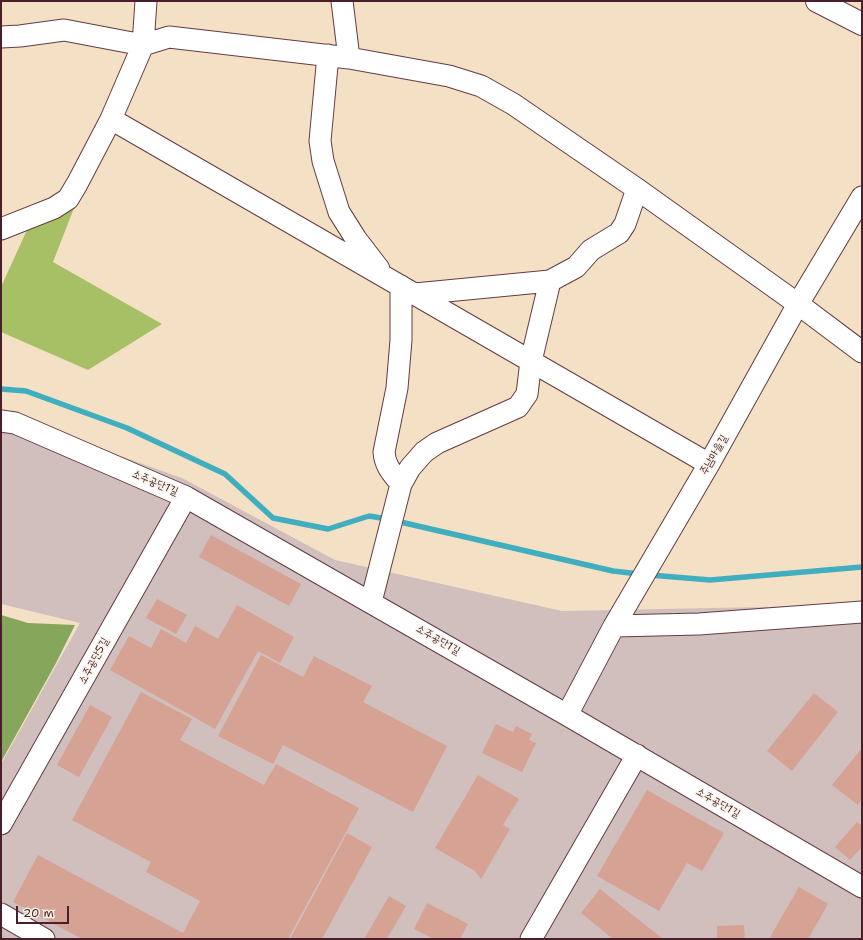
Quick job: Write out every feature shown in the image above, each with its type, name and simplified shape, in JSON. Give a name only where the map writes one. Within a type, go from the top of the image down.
[{"type":"main road","points":[[817,1],[862,24]]},
{"type":"street","points":[[1,229],[54,208],[68,199],[111,119],[144,45],[146,1]]},
{"type":"street","points":[[342,1],[349,58]]},
{"type":"street","points":[[1,37],[64,30],[144,45],[169,37],[349,58],[449,76],[481,86],[513,104],[637,190],[798,304],[862,352]]},
{"type":"street","points":[[328,55],[320,141],[323,161],[339,212],[356,239],[400,286],[400,340],[397,388],[384,452],[389,470],[401,484]]},
{"type":"street","points":[[111,119],[709,464]]},
{"type":"street","points":[[400,286],[550,281],[576,267],[591,250],[619,233],[637,190]]},
{"type":"street","name":"주남마을길","points":[[568,715],[614,626],[709,464],[798,304],[862,197]]},
{"type":"street","points":[[371,602],[394,508],[401,484],[410,468],[424,452],[437,443],[518,407],[527,394],[531,361],[550,281]]},
{"type":"street","name":"소주공단1길","points":[[1,421],[15,423],[186,497],[568,715],[862,887]]},
{"type":"street","name":"소주공단5길","points":[[1,824],[186,497]]},
{"type":"street","points":[[614,626],[699,624],[862,612]]},
{"type":"street","points":[[531,939],[637,755]]},
{"type":"street","points":[[1,914],[44,939]]},
{"type":"shaded area","points":[[1,416],[11,417],[182,478],[335,560],[562,611],[862,605],[862,939],[1,939],[1,764],[80,623],[1,604]]},
{"type":"green space","points":[[74,208],[53,262],[162,324],[88,370],[1,332],[1,287],[27,230]]},
{"type":"green space","points":[[1,615],[28,623],[75,625],[56,663],[1,762]]},
{"type":"building","points":[[211,535],[301,584],[289,606],[199,557]]},
{"type":"building","points":[[157,599],[187,615],[176,634],[146,618]]},
{"type":"building","points":[[237,605],[294,637],[280,663],[258,651],[215,729],[110,670],[129,636],[151,648],[161,629],[186,643],[195,626],[218,639]]},
{"type":"building","points":[[261,655],[303,677],[314,656],[372,686],[363,702],[447,746],[413,812],[283,745],[273,764],[218,736]]},
{"type":"building","points":[[141,692],[192,719],[180,740],[264,785],[276,764],[359,808],[288,939],[82,939],[13,902],[38,855],[183,933],[200,901],[146,872],[151,862],[72,820]]},
{"type":"building","points":[[814,693],[838,712],[792,771],[767,751]]},
{"type":"building","points":[[90,705],[112,717],[79,777],[57,765]]},
{"type":"building","points":[[496,724],[513,732],[516,726],[532,734],[529,740],[536,743],[522,772],[482,753]]},
{"type":"building","points":[[862,748],[862,799],[858,805],[832,785]]},
{"type":"building","points":[[478,775],[519,799],[503,825],[510,829],[481,879],[475,871],[435,848]]},
{"type":"building","points":[[647,790],[724,833],[702,871],[687,863],[659,911],[597,876]]},
{"type":"building","points":[[857,822],[862,826],[862,847],[850,860],[835,847]]},
{"type":"building","points":[[347,833],[372,847],[322,939],[290,939]]},
{"type":"building","points":[[799,887],[828,904],[808,939],[775,939],[770,937]]},
{"type":"building","points":[[600,889],[663,939],[613,939],[581,913]]},
{"type":"building","points":[[389,896],[406,906],[387,939],[364,939]]},
{"type":"building","points":[[427,903],[468,924],[460,939],[434,939],[414,929]]},
{"type":"building","points":[[744,925],[745,939],[717,939],[717,926]]},
{"type":"waterway","points":[[1,389],[26,391],[127,428],[225,474],[273,518],[328,529],[369,516],[387,519]]},
{"type":"waterway","points":[[396,521],[613,571],[639,574]]},
{"type":"waterway","points":[[650,575],[710,580],[862,567]]}]
